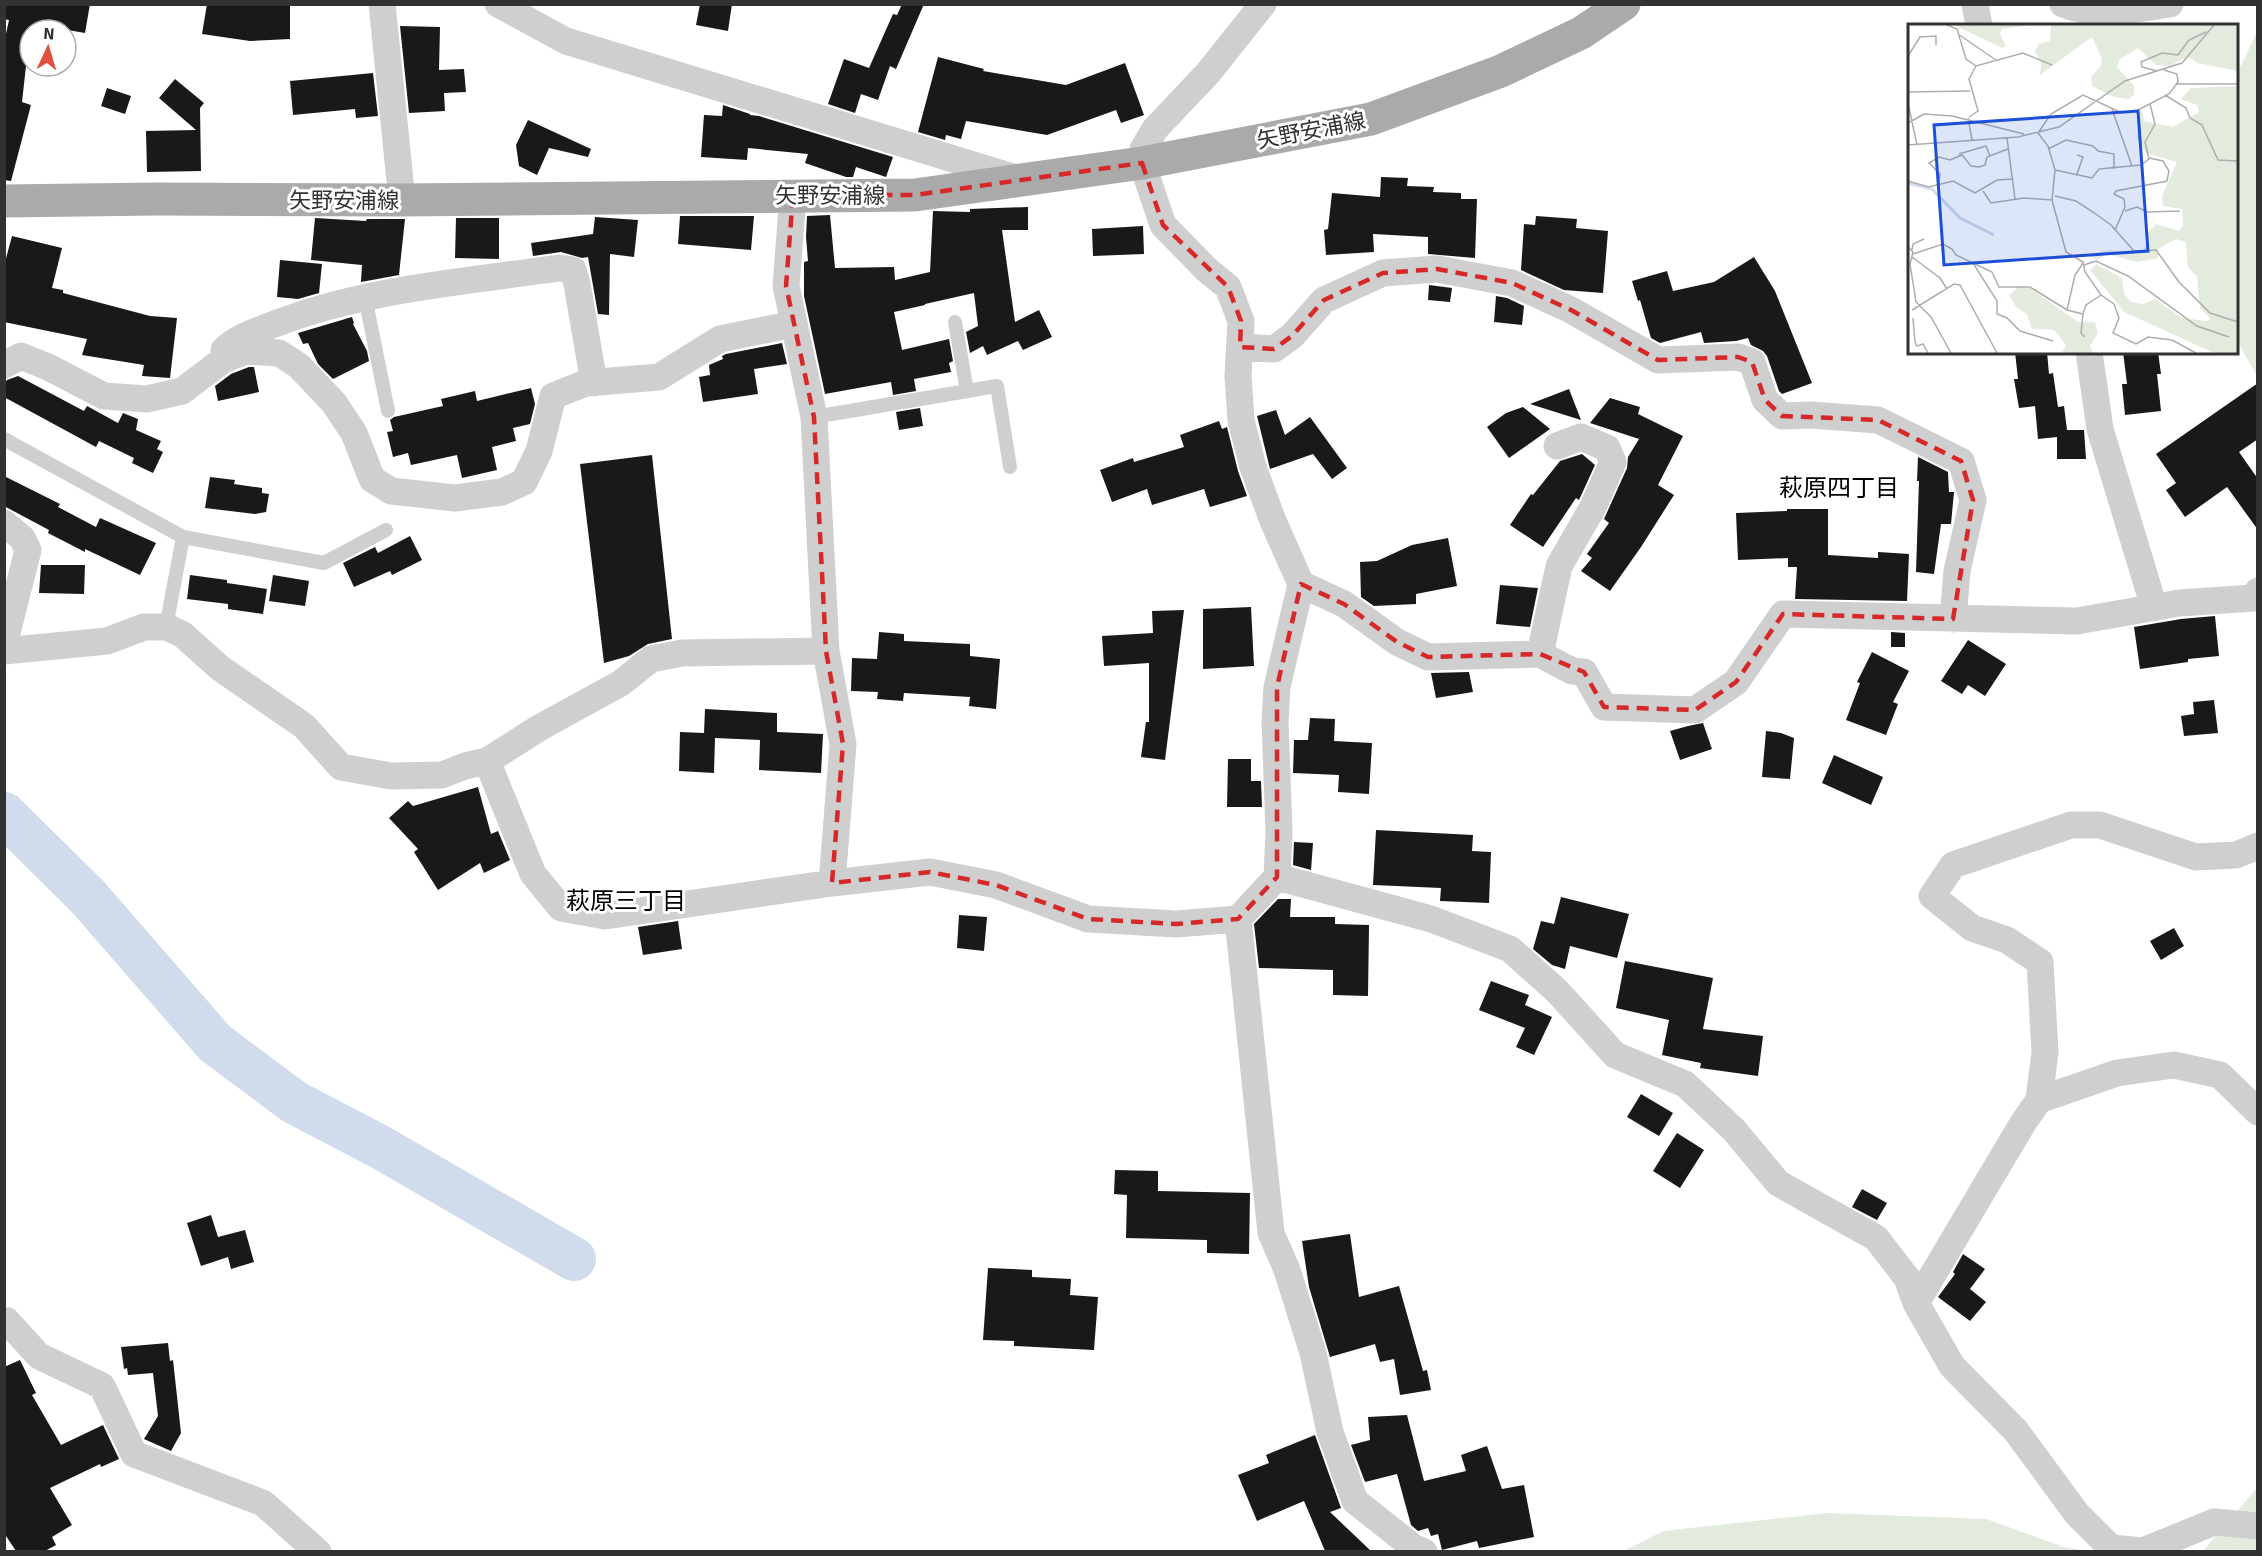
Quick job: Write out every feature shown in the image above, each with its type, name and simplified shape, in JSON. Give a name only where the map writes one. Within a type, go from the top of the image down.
[{"type":"main road","name":"矢野安浦線","points":[[4,201],[157,198],[402,200],[915,195],[1142,163],[1371,119],[1501,71],[1581,33],[1624,4]]},
{"type":"street","points":[[382,4],[402,200]]},
{"type":"street","points":[[498,4],[566,41],[1025,181]]},
{"type":"street","points":[[487,761],[533,874],[561,908],[605,916],[832,883],[930,872],[996,885],[1088,919],[1176,924],[1238,919],[1277,877],[1279,831],[1275,721],[1277,687],[1301,584],[1273,521],[1253,467],[1241,420],[1238,376],[1241,321],[1228,287],[1207,270],[1163,225],[1142,163],[1143,149],[1155,129],[1209,73],[1263,4]]},
{"type":"street","points":[[1975,4],[1979,24]]},
{"type":"street","points":[[2063,4],[2077,10],[2116,12],[2170,4]]},
{"type":"street","points":[[793,195],[786,286],[814,417],[826,651],[843,744],[832,883]]},
{"type":"street","points":[[223,360],[224,350],[238,339],[291,317],[365,297],[559,268],[573,270],[594,383]]},
{"type":"street","points":[[1240,346],[1274,348],[1292,336],[1324,300],[1383,273],[1437,269],[1512,284],[1571,310],[1658,360],[1738,357],[1752,362],[1765,400],[1782,416],[1811,415],[1878,420],[1961,461],[1973,500],[1958,572],[1953,619]]},
{"type":"street","points":[[4,365],[21,356],[48,367],[104,396],[147,399],[182,391],[223,360],[246,351],[279,353],[299,366],[334,403],[354,433],[372,479],[391,491],[455,498],[502,492],[524,482],[539,451],[553,396],[586,383],[659,377],[720,339],[794,324]]},
{"type":"street","points":[[2089,354],[2100,429],[2154,607]]},
{"type":"street","points":[[1540,654],[1559,566],[1593,507],[1613,462],[1607,448],[1581,437],[1557,446]]},
{"type":"street","points":[[4,523],[22,538],[28,550],[4,645]]},
{"type":"street","points":[[1301,584],[1344,604],[1397,642],[1428,657],[1540,654],[1572,671],[1584,672],[1604,706],[1695,710],[1736,682],[1783,614],[2077,621],[2179,603],[2254,597],[2258,591]]},
{"type":"street","points":[[4,651],[106,641],[144,627],[166,627],[182,634],[220,668],[303,726],[341,767],[391,776],[442,775],[487,761],[539,728],[621,683],[651,659],[682,653],[826,651]]},
{"type":"street","points":[[1916,1303],[2039,1100],[2044,1052],[2040,962],[2007,939],[1972,928],[1932,897],[1953,865],[2071,825],[2100,825],[2196,857],[2236,855],[2258,846]]},
{"type":"street","points":[[1277,877],[1431,919],[1510,949],[1557,991],[1615,1055],[1685,1084],[1734,1130],[1778,1183],[1876,1238],[1907,1278],[1916,1303],[1952,1366],[2016,1431],[2077,1514],[2111,1548],[2144,1551],[2214,1522],[2258,1526]]},
{"type":"street","points":[[1238,919],[1271,1233],[1287,1270],[1313,1353],[1330,1432],[1355,1501],[1413,1547],[1425,1551]]},
{"type":"street","points":[[2039,1100],[2117,1073],[2174,1065],[2220,1075],[2258,1112]]},
{"type":"street","points":[[4,1322],[7,1321],[39,1356],[102,1386],[134,1454],[263,1503],[318,1551]]},
{"type":"lane","points":[[365,297],[388,411]]},
{"type":"lane","points":[[955,322],[967,391]]},
{"type":"lane","points":[[814,417],[997,386],[1010,467]]},
{"type":"lane","points":[[4,439],[183,537],[324,563],[386,530]]},
{"type":"lane","points":[[166,627],[183,537]]},
{"type":"highlighted area","points":[[1142,163],[1163,225],[1228,287],[1241,321],[1240,347],[1274,349],[1292,336],[1324,300],[1383,273],[1437,269],[1512,283],[1571,310],[1658,360],[1738,357],[1752,362],[1765,400],[1782,416],[1878,420],[1961,461],[1973,500],[1953,619],[1783,614],[1736,682],[1695,710],[1604,707],[1584,672],[1540,654],[1428,657],[1397,642],[1344,604],[1301,584],[1277,687],[1277,877],[1238,919],[1176,924],[1088,919],[996,885],[930,872],[832,883],[843,744],[826,651],[814,417],[786,286],[793,195],[915,195]]},
{"type":"shaded area","points":[[2257,32],[2257,376],[2238,340],[2238,72]]},
{"type":"shaded area","points":[[2257,1488],[2257,1551],[2203,1551]]},
{"type":"shaded area","points":[[1827,1513],[1986,1519],[2064,1547],[2088,1551],[1624,1551],[1663,1531]]},
{"type":"building","points":[[4,4],[90,4],[85,33],[78,32],[78,18],[18,18],[18,78],[25,78],[22,102],[31,105],[11,181],[4,180],[4,43],[9,20],[4,19]]},
{"type":"building","points":[[207,4],[290,4],[290,39],[250,41],[202,34]]},
{"type":"building","points":[[700,4],[732,4],[728,31],[696,25]]},
{"type":"building","points":[[902,4],[924,4],[896,69],[890,66],[878,100],[861,94],[855,113],[828,104],[844,59],[869,68],[893,14],[897,15]]},
{"type":"building","points":[[400,26],[440,27],[439,70],[464,69],[466,92],[444,93],[445,111],[409,113]]},
{"type":"building","points":[[938,57],[984,69],[983,71],[1066,85],[1125,63],[1144,115],[1121,123],[1116,110],[1047,135],[966,121],[961,139],[946,135],[945,140],[918,132]]},
{"type":"building","points":[[373,73],[378,116],[356,118],[355,109],[293,115],[290,81]]},
{"type":"building","points":[[175,79],[204,103],[200,108],[201,171],[147,172],[146,131],[196,130],[159,98]]},
{"type":"building","points":[[107,88],[131,96],[125,114],[101,106]]},
{"type":"building","points":[[723,105],[893,157],[886,177],[856,167],[853,177],[846,177],[805,163],[808,154],[748,148],[747,160],[701,157],[704,115],[722,116]]},
{"type":"building","points":[[528,120],[591,149],[588,157],[549,148],[537,175],[519,166],[516,145]]},
{"type":"building","points":[[1381,177],[1408,178],[1407,186],[1434,187],[1433,192],[1461,193],[1461,199],[1477,199],[1475,258],[1428,254],[1428,237],[1373,234],[1374,252],[1326,255],[1324,230],[1328,229],[1332,193],[1380,197]]},
{"type":"building","points":[[1028,207],[1028,230],[1002,230],[1015,322],[1039,310],[1052,337],[1023,350],[1018,341],[987,355],[983,346],[970,353],[966,332],[978,326],[974,293],[925,304],[894,312],[902,350],[949,339],[953,361],[949,363],[951,372],[914,379],[916,391],[893,395],[891,382],[825,394],[804,296],[804,262],[808,261],[807,216],[830,215],[835,268],[894,267],[895,280],[930,272],[933,211],[970,212],[970,209]]},
{"type":"building","points":[[680,216],[754,216],[751,250],[678,244]]},
{"type":"building","points":[[1536,216],[1577,219],[1576,228],[1608,231],[1603,293],[1564,290],[1521,270],[1524,224],[1535,225]]},
{"type":"building","points":[[595,217],[638,220],[634,257],[610,254],[609,315],[598,314],[588,257],[582,258],[561,252],[533,256],[531,243],[593,234]]},
{"type":"building","points":[[315,218],[366,221],[367,219],[405,219],[399,275],[361,282],[362,265],[311,260]]},
{"type":"building","points":[[456,218],[499,218],[499,259],[455,258]]},
{"type":"building","points":[[1143,226],[1144,254],[1093,256],[1092,229]]},
{"type":"building","points":[[12,236],[62,248],[52,288],[150,316],[177,318],[170,378],[142,376],[144,365],[82,355],[87,339],[4,322],[4,266]]},
{"type":"building","points":[[1754,257],[1775,291],[1812,383],[1782,394],[1767,356],[1763,351],[1751,345],[1748,338],[1704,343],[1701,332],[1660,343],[1651,338],[1632,281],[1667,271],[1673,291],[1714,282]]},
{"type":"building","points":[[280,260],[322,264],[319,293],[298,299],[277,297]]},
{"type":"building","points":[[1429,285],[1452,288],[1450,302],[1428,300]]},
{"type":"building","points":[[1496,296],[1507,298],[1524,306],[1522,325],[1494,322]]},
{"type":"building","points":[[352,317],[369,361],[333,379],[318,364],[308,343],[303,344],[298,333]]},
{"type":"building","points":[[782,343],[787,364],[754,369],[758,394],[703,402],[699,377],[710,375],[709,365],[723,359],[722,356],[726,354]]},
{"type":"building","points":[[2015,354],[2047,354],[2049,374],[2053,373],[2058,407],[2064,406],[2067,430],[2084,430],[2086,459],[2057,459],[2057,437],[2038,439],[2035,406],[2019,408],[2014,379],[2018,379]]},
{"type":"building","points":[[2123,354],[2158,354],[2161,374],[2157,374],[2161,411],[2125,415],[2122,384],[2127,384]]},
{"type":"building","points":[[254,367],[259,392],[218,401],[215,386],[231,374]]},
{"type":"building","points":[[18,376],[84,411],[87,406],[118,423],[123,413],[138,419],[136,430],[161,441],[157,449],[163,452],[153,473],[132,463],[134,458],[99,441],[96,447],[4,397],[4,385],[7,380]]},
{"type":"building","points":[[2258,383],[2258,439],[2239,452],[2258,479],[2258,530],[2227,487],[2185,517],[2166,490],[2176,483],[2156,454]]},
{"type":"building","points":[[531,388],[535,404],[530,424],[513,428],[516,441],[492,447],[497,470],[462,478],[457,455],[411,465],[408,453],[393,457],[387,432],[393,431],[390,420],[394,417],[443,406],[441,399],[475,391],[477,401]]},
{"type":"building","points":[[1569,389],[1581,420],[1530,404]]},
{"type":"building","points":[[1610,398],[1640,407],[1638,414],[1683,436],[1658,485],[1674,495],[1610,591],[1581,571],[1592,558],[1587,554],[1609,523],[1604,519],[1627,468],[1628,457],[1639,439],[1590,423]]},
{"type":"building","points":[[1523,407],[1550,429],[1509,458],[1487,427],[1506,413]]},
{"type":"building","points":[[920,408],[923,426],[899,430],[896,412]]},
{"type":"building","points":[[1276,410],[1285,435],[1310,417],[1347,468],[1332,479],[1313,454],[1270,469],[1257,416]]},
{"type":"building","points":[[1219,421],[1222,429],[1227,427],[1247,496],[1210,507],[1204,489],[1152,505],[1147,489],[1112,502],[1100,470],[1133,458],[1134,462],[1184,447],[1180,435]]},
{"type":"building","points":[[1582,454],[1595,465],[1579,500],[1576,498],[1543,547],[1510,525],[1531,494],[1533,495],[1560,461]]},
{"type":"building","points":[[652,455],[672,639],[648,644],[629,656],[604,663],[580,464]]},
{"type":"building","points":[[1918,457],[1948,472],[1949,492],[1954,492],[1951,524],[1941,524],[1934,574],[1916,572]]},
{"type":"building","points":[[4,476],[60,504],[58,507],[96,527],[100,518],[156,543],[140,575],[85,549],[85,552],[4,506]]},
{"type":"building","points":[[210,477],[235,480],[234,484],[262,488],[262,493],[269,494],[266,512],[255,514],[205,508]]},
{"type":"building","points":[[1787,509],[1828,509],[1828,555],[1878,558],[1878,552],[1909,554],[1907,601],[1795,599],[1797,567],[1788,567],[1788,558],[1738,560],[1736,513],[1787,511]]},
{"type":"building","points":[[410,536],[422,560],[392,575],[390,571],[354,587],[343,563],[375,547],[378,553]]},
{"type":"building","points":[[1448,538],[1457,586],[1416,594],[1416,604],[1374,606],[1361,597],[1360,562],[1377,561],[1412,545]]},
{"type":"building","points":[[41,565],[85,565],[84,594],[39,593]]},
{"type":"building","points":[[190,575],[267,589],[263,614],[228,609],[228,604],[187,599]]},
{"type":"building","points":[[273,575],[309,581],[305,606],[269,601]]},
{"type":"building","points":[[1500,585],[1538,588],[1530,627],[1496,624]]},
{"type":"building","points":[[1251,607],[1254,666],[1203,669],[1203,609]]},
{"type":"building","points":[[1184,610],[1165,760],[1141,757],[1146,722],[1149,722],[1149,663],[1104,666],[1102,636],[1153,633],[1152,611]]},
{"type":"building","points":[[2215,616],[2219,656],[2188,659],[2188,662],[2140,669],[2134,627]]},
{"type":"building","points":[[879,632],[904,634],[904,641],[970,644],[970,656],[1000,659],[996,709],[969,706],[970,697],[904,693],[903,701],[877,699],[878,692],[851,691],[852,658],[877,659]]},
{"type":"building","points":[[1891,632],[1905,633],[1905,647],[1891,647]]},
{"type":"building","points":[[1968,640],[2006,664],[1985,696],[1968,685],[1962,694],[1941,681]]},
{"type":"building","points":[[1872,652],[1909,671],[1893,702],[1898,704],[1886,735],[1846,720],[1860,683],[1857,682]]},
{"type":"building","points":[[1469,672],[1473,692],[1436,698],[1431,673]]},
{"type":"building","points":[[2214,700],[2218,733],[2184,736],[2181,716],[2194,714],[2193,702]]},
{"type":"building","points":[[705,709],[777,713],[777,732],[823,734],[821,773],[759,770],[760,740],[715,738],[714,773],[679,771],[680,732],[704,733]]},
{"type":"building","points":[[1310,718],[1335,719],[1334,741],[1372,743],[1369,794],[1338,792],[1339,775],[1293,773],[1294,740],[1308,740]]},
{"type":"building","points":[[1703,723],[1712,749],[1680,760],[1670,731]]},
{"type":"building","points":[[1766,731],[1794,738],[1790,779],[1762,777]]},
{"type":"building","points":[[1834,755],[1883,777],[1871,805],[1822,783]]},
{"type":"building","points":[[1228,759],[1251,759],[1251,781],[1261,781],[1262,807],[1227,807]]},
{"type":"building","points":[[478,787],[491,834],[498,831],[510,860],[484,873],[480,863],[438,890],[414,852],[418,849],[389,818],[408,801],[413,806]]},
{"type":"building","points":[[1376,830],[1473,835],[1472,851],[1491,852],[1489,903],[1440,901],[1441,888],[1373,885]]},
{"type":"building","points":[[1294,842],[1313,843],[1311,870],[1293,865]]},
{"type":"building","points":[[1561,897],[1629,914],[1617,958],[1570,946],[1565,969],[1552,965],[1533,949],[1541,921],[1554,924]]},
{"type":"building","points":[[1278,899],[1291,899],[1290,917],[1335,917],[1335,924],[1369,925],[1368,996],[1333,995],[1333,970],[1259,968],[1254,924]]},
{"type":"building","points":[[959,915],[987,917],[984,951],[957,948]]},
{"type":"building","points":[[678,921],[682,949],[643,955],[638,927]]},
{"type":"building","points":[[2174,928],[2184,946],[2161,960],[2150,941]]},
{"type":"building","points":[[1625,961],[1713,978],[1703,1029],[1763,1036],[1758,1076],[1700,1068],[1701,1063],[1662,1055],[1669,1020],[1616,1008]]},
{"type":"building","points":[[1491,981],[1529,995],[1525,1005],[1552,1017],[1534,1055],[1516,1047],[1525,1028],[1479,1010]]},
{"type":"building","points":[[1641,1094],[1673,1113],[1659,1136],[1627,1117]]},
{"type":"building","points":[[1677,1133],[1704,1150],[1680,1188],[1653,1171]]},
{"type":"building","points":[[1115,1170],[1158,1171],[1158,1191],[1250,1193],[1249,1254],[1207,1253],[1207,1240],[1126,1238],[1127,1195],[1114,1194]]},
{"type":"building","points":[[1862,1189],[1887,1203],[1877,1220],[1852,1207]]},
{"type":"building","points":[[211,1215],[218,1237],[245,1230],[254,1262],[231,1269],[228,1257],[201,1266],[187,1223]]},
{"type":"building","points":[[1350,1234],[1359,1297],[1399,1286],[1423,1371],[1427,1370],[1431,1390],[1400,1395],[1394,1359],[1380,1362],[1375,1344],[1330,1357],[1309,1287],[1302,1241]]},
{"type":"building","points":[[1963,1254],[1985,1269],[1970,1289],[1986,1302],[1970,1321],[1938,1297],[1955,1274],[1953,1272]]},
{"type":"building","points":[[988,1268],[1032,1270],[1032,1277],[1071,1279],[1070,1295],[1098,1297],[1094,1350],[1014,1346],[1014,1341],[983,1340]]},
{"type":"building","points":[[168,1343],[170,1361],[173,1360],[181,1433],[171,1451],[144,1439],[158,1416],[153,1373],[128,1375],[127,1368],[124,1369],[121,1347]]},
{"type":"building","points":[[20,1360],[36,1393],[32,1395],[61,1445],[103,1425],[119,1459],[101,1467],[100,1464],[50,1488],[72,1525],[52,1537],[56,1545],[45,1551],[16,1551],[4,1533],[4,1367]]},
{"type":"building","points":[[1407,1415],[1424,1481],[1466,1471],[1461,1455],[1487,1446],[1502,1489],[1524,1485],[1534,1537],[1479,1548],[1477,1541],[1442,1550],[1438,1534],[1431,1536],[1428,1528],[1418,1531],[1411,1525],[1397,1474],[1365,1482],[1351,1445],[1370,1440],[1368,1417]]},
{"type":"building","points":[[1315,1435],[1341,1508],[1330,1512],[1371,1551],[1325,1551],[1304,1501],[1257,1521],[1238,1475],[1269,1463],[1266,1455]]},
{"type":"waterway","points":[[4,814],[88,897],[215,1043],[294,1102],[380,1147],[574,1259]]},
{"type":"district","name":"萩原四丁目","points":[[1839,488]]},
{"type":"district","name":"萩原三丁目","points":[[626,901]]}]
